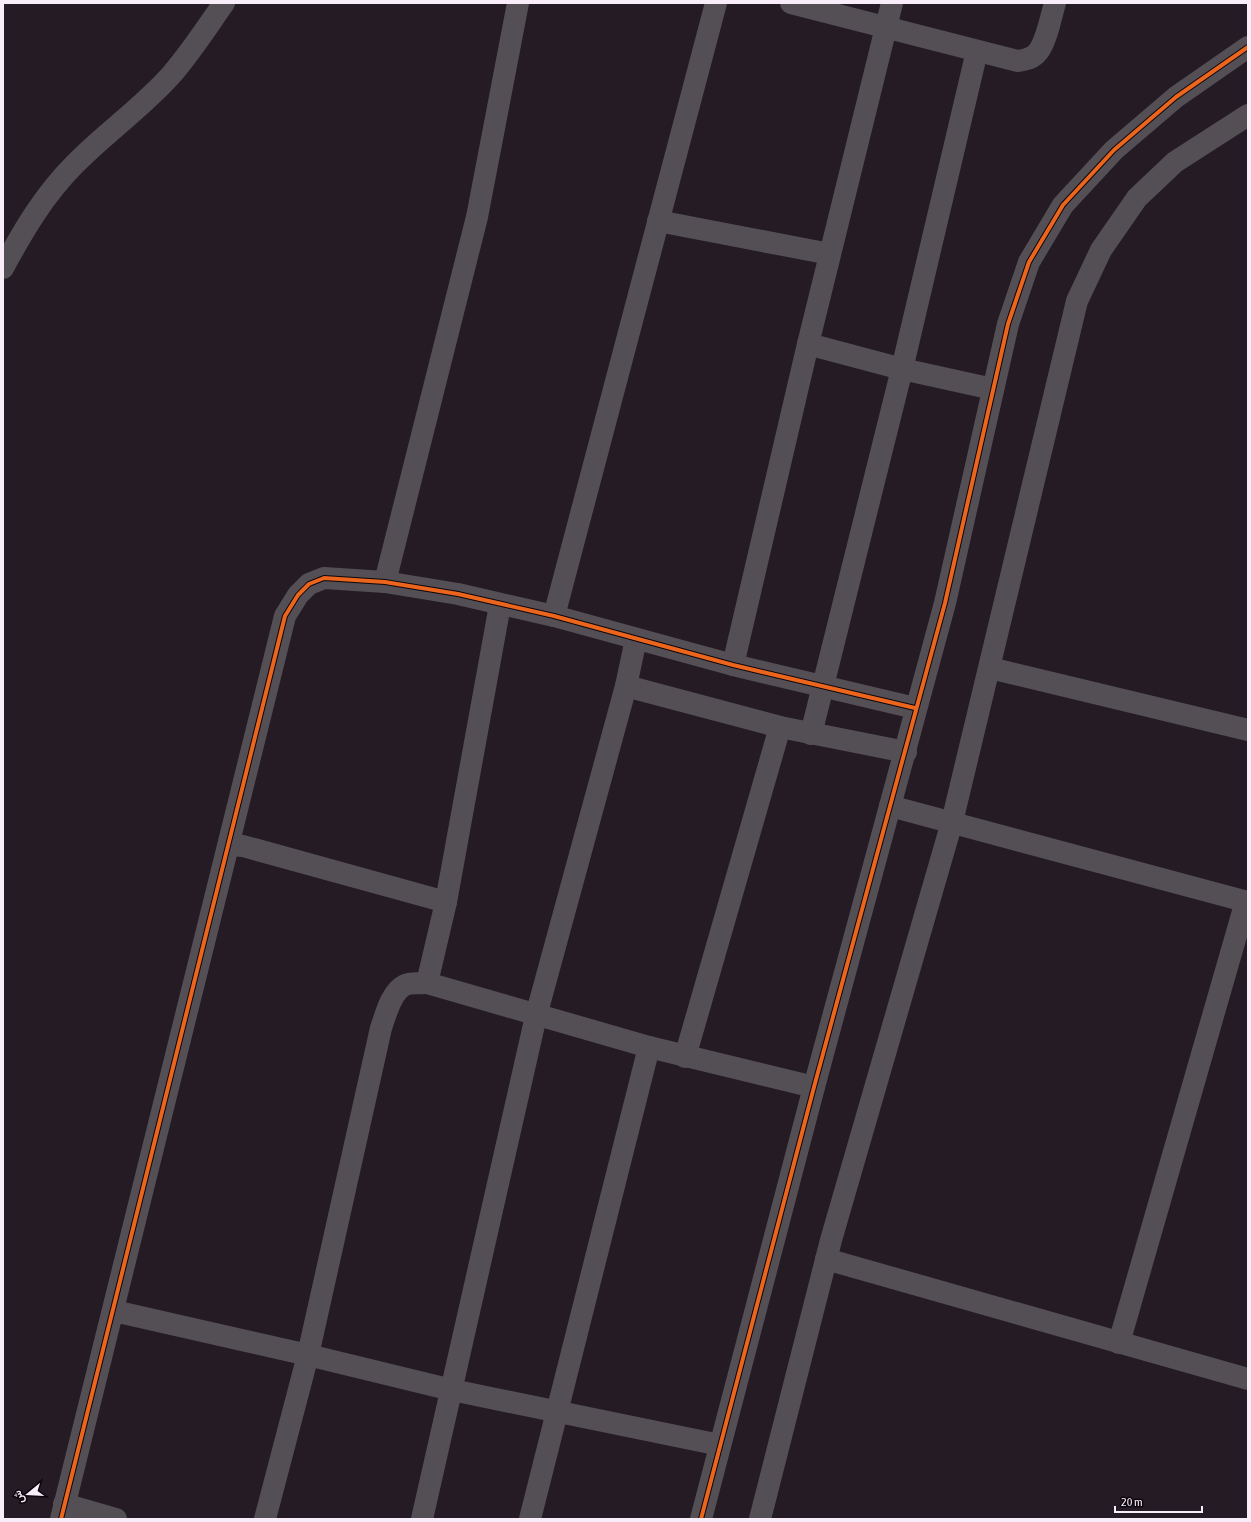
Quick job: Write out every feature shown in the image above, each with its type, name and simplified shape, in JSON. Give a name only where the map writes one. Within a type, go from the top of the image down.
[{"type":"street","points":[[3,268],[24,230],[50,192],[74,165],[142,106],[173,74],[224,3]]},
{"type":"street","points":[[385,582],[477,217],[518,3]]},
{"type":"street","points":[[554,616],[716,3]]},
{"type":"street","points":[[791,3],[1018,61],[1028,59],[1036,54],[1042,43],[1055,3]]},
{"type":"street","points":[[733,665],[808,344],[892,3]]},
{"type":"street","points":[[701,1519],[814,1087],[906,752],[915,708],[945,603],[1008,324],[1029,262],[1063,204],[1120,145],[1176,97],[1248,47]]},
{"type":"street","points":[[811,734],[902,369],[977,50]]},
{"type":"street","points":[[760,1519],[826,1259],[952,822],[1078,302],[1098,257],[1137,198],[1175,162],[1248,115]]},
{"type":"street","points":[[658,221],[830,254]]},
{"type":"street","points":[[808,344],[902,369],[993,389]]},
{"type":"street","points":[[116,1519],[62,1512],[114,1311],[285,616],[298,595],[309,584],[324,578],[385,582],[458,594],[500,605],[554,616],[636,640],[822,688],[915,708]]},
{"type":"street","points":[[427,984],[446,902],[500,605]]},
{"type":"street","points":[[422,1519],[536,1016],[626,686],[636,640]]},
{"type":"street","points":[[990,668],[1248,730]]},
{"type":"street","points":[[626,686],[811,734],[906,752]]},
{"type":"street","points":[[685,1057],[780,726]]},
{"type":"street","points":[[890,806],[1247,901],[1119,1343]]},
{"type":"street","points":[[229,845],[243,846],[446,902]]},
{"type":"street","points":[[265,1519],[308,1355],[381,1028],[389,1006],[400,989],[406,984],[427,984],[685,1057],[814,1087]]},
{"type":"street","points":[[530,1519],[649,1047]]},
{"type":"street","points":[[826,1259],[1248,1379]]},
{"type":"street","points":[[114,1311],[308,1355],[452,1390],[720,1445]]},
{"type":"cycle path","points":[[701,1519],[814,1087],[945,603],[1008,324],[1029,262],[1063,205],[1114,150],[1176,97],[1248,47]]},
{"type":"cycle path","points":[[61,1519],[285,616],[298,595],[309,584],[324,578],[385,582],[458,594],[554,616],[733,665],[915,708]]}]
